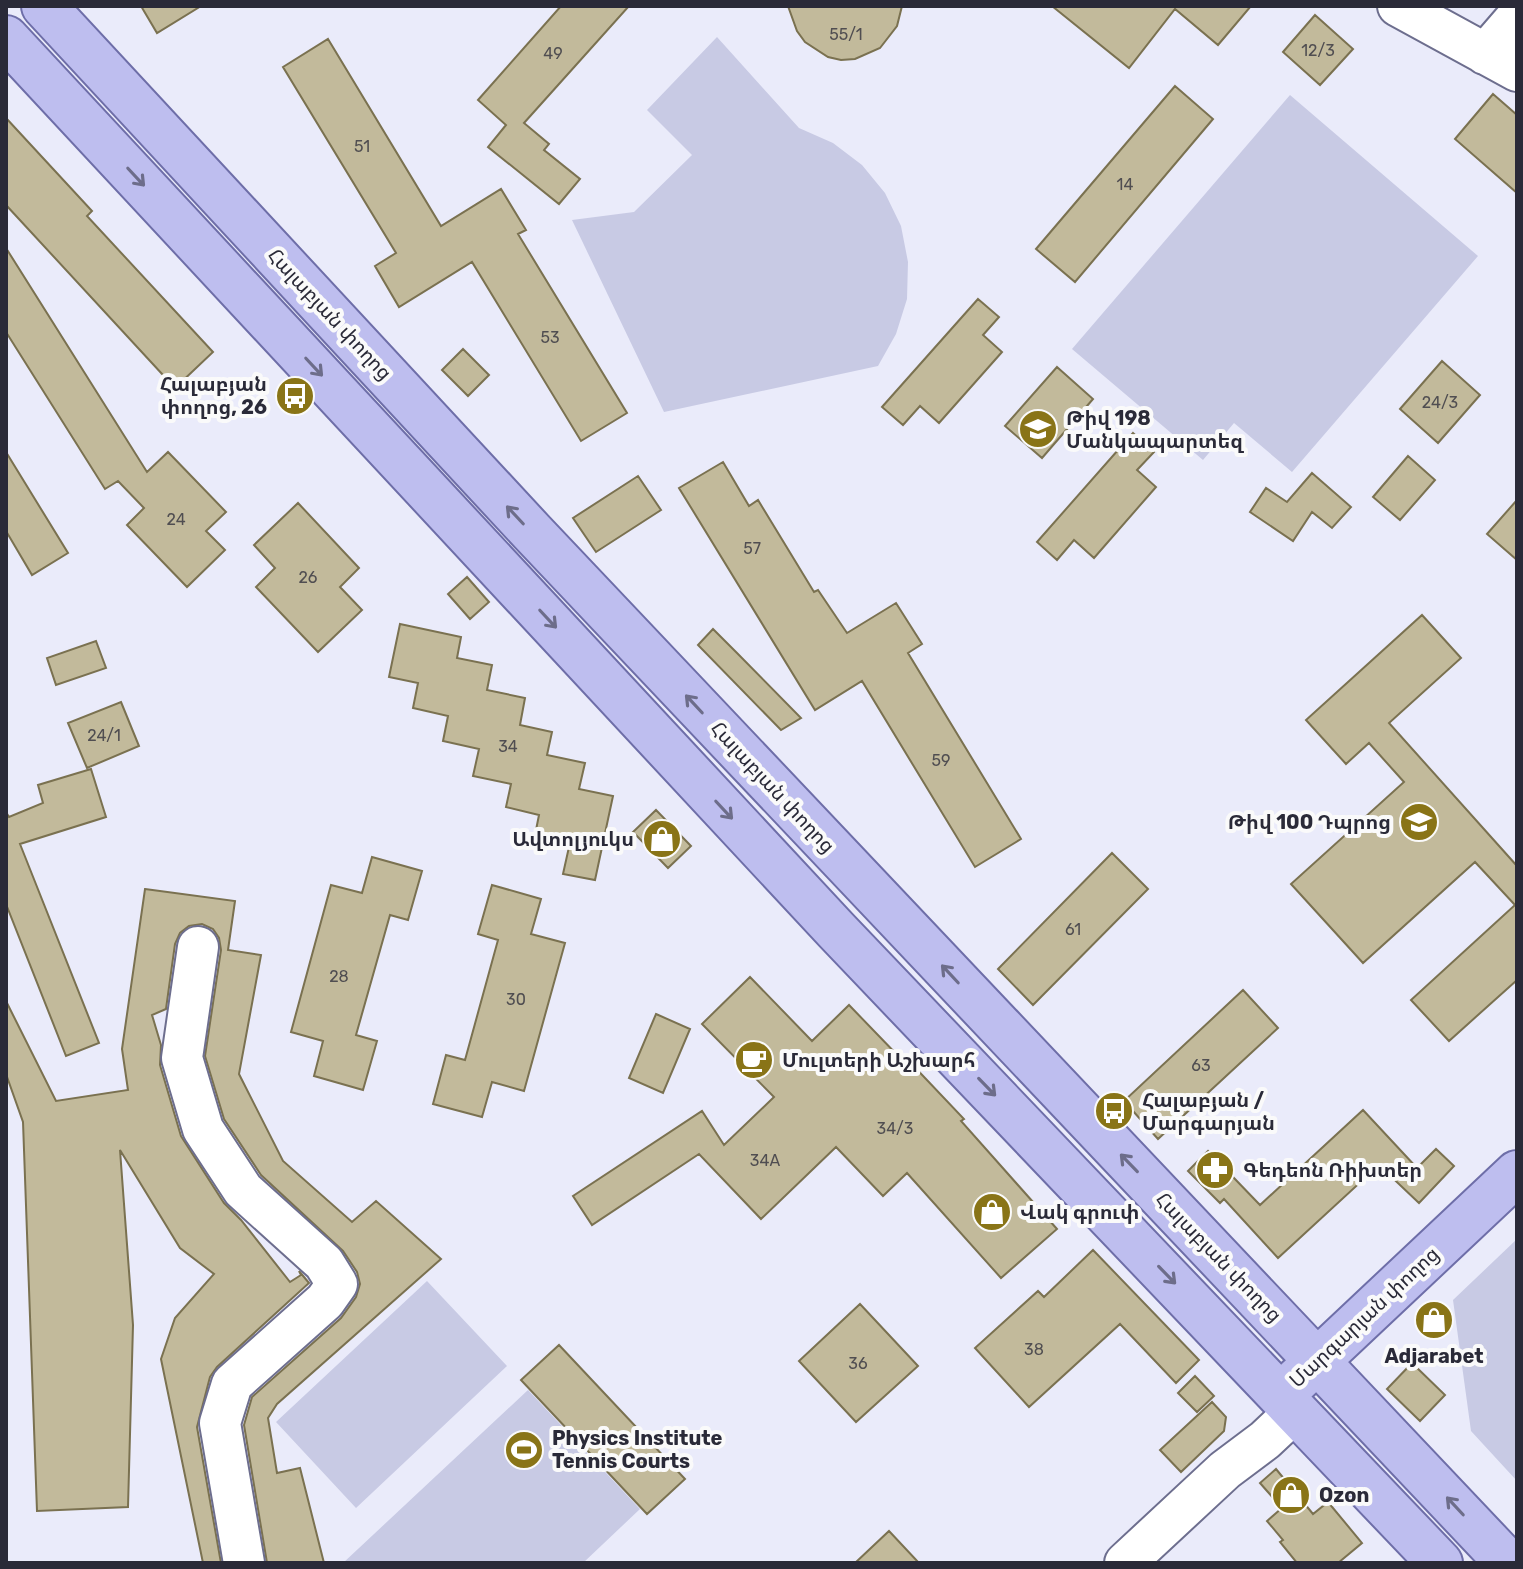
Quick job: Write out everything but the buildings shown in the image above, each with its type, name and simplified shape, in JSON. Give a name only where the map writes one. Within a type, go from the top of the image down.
[{"type":"main road","name":"Հալաբյան փողոց","points":[[44,6],[538,539],[1508,1563]]},
{"type":"main road","points":[[6,38],[816,909],[1440,1563]]},
{"type":"main road","points":[[87,125],[104,127],[114,123],[124,107],[121,90]]},
{"type":"main road","name":"Մարգարյան փողոց","points":[[1326,1368],[1517,1173]]},
{"type":"main road","name":"Մարգարյան փողոց","points":[[1288,1403],[1517,1202]]},
{"type":"street","points":[[1398,6],[1501,62],[1517,17]]},
{"type":"street","points":[[198,947],[182,1058],[203,1129],[243,1190],[324,1263],[337,1284],[325,1301],[232,1384],[220,1423],[244,1563]]},
{"type":"street","name":"Մարգարյան փողոց","points":[[1125,1563],[1225,1470],[1249,1424],[1288,1403]]},
{"type":"shaded area","points":[[717,37],[799,128],[833,143],[862,165],[885,193],[901,226],[908,262],[907,299],[896,334],[878,366],[664,412],[572,220],[634,212],[692,155],[647,110]]},
{"type":"shaded area","points":[[1290,95],[1478,256],[1292,472],[1234,423],[1203,460],[1072,349]]},
{"type":"shaded area","points":[[1517,1239],[1517,1481],[1471,1431],[1453,1300]]},
{"type":"shaded area","points":[[427,1281],[507,1366],[356,1508],[276,1422]]},
{"type":"shaded area","name":"Physics Institute Tennis Courts","points":[[528,1390],[640,1509],[583,1563],[343,1563]]},
{"type":"place","name":"Հալաբյան փողոց, 26","points":[[295,396]]},
{"type":"place","name":"Թիվ 198 Մանկապարտեզ","points":[[1038,429]]},
{"type":"place","name":"Թիվ 100 Դպրոց","points":[[1419,822]]},
{"type":"place","name":"Ավտոլյուկս","points":[[662,839]]},
{"type":"place","name":"Մուլտերի Աշխարհ","points":[[754,1060]]},
{"type":"place","name":"Հալաբյան / Մարգարյան","points":[[1114,1111]]},
{"type":"place","name":"Գեդեոն Ռիխտեր","points":[[1215,1170]]},
{"type":"place","name":"Վակ գրուփ","points":[[992,1212]]},
{"type":"place","name":"Adjarabet","points":[[1434,1320]]},
{"type":"place","name":"Physics Institute Tennis Courts","points":[[524,1450]]},
{"type":"place","name":"Ozon","points":[[1291,1495]]}]
